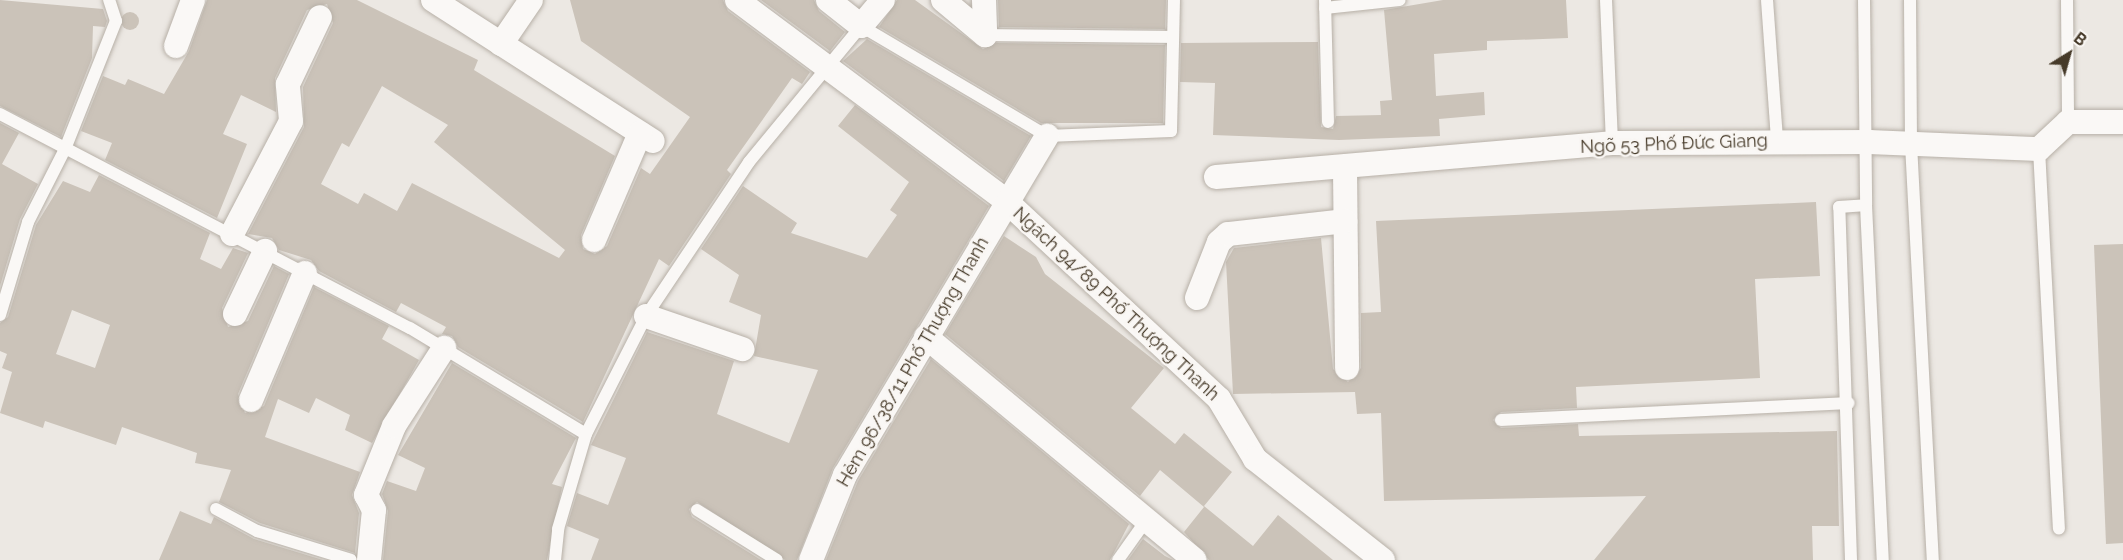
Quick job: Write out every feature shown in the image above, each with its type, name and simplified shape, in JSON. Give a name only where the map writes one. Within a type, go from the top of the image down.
[{"type":"street","points":[[176,46],[193,0]]},
{"type":"street","points":[[433,0],[647,137],[594,240]]},
{"type":"street","points":[[501,44],[531,0]]},
{"type":"street","name":"Ngách 94/89 Phố Thượng Thanh","points":[[737,0],[826,70],[1005,200],[1219,399],[1255,459],[1383,560]]},
{"type":"street","points":[[828,0],[861,26],[883,0]]},
{"type":"street","points":[[943,0],[984,36]]},
{"type":"street","points":[[984,0],[984,36]]},
{"type":"street","points":[[232,234],[291,121],[288,84],[320,17]]},
{"type":"street","points":[[2039,148],[2068,122],[2123,122]]},
{"type":"street","name":"Hẻm 96/38/11 Phố Thượng Thanh","points":[[811,560],[845,475],[1005,200],[1047,135]]},
{"type":"street","name":"Ngõ 53 Phố Đức Giang","points":[[1216,177],[1345,168],[1612,143],[1869,142],[2039,148]]},
{"type":"street","points":[[1345,168],[1347,368]]},
{"type":"street","points":[[1197,298],[1219,242],[1228,234],[1345,221]]},
{"type":"street","points":[[235,315],[265,252]]},
{"type":"street","points":[[251,400],[305,273]]},
{"type":"street","points":[[646,316],[742,349]]},
{"type":"street","points":[[926,337],[1145,522],[1195,560]]},
{"type":"street","points":[[369,560],[374,510],[366,495],[394,426],[444,348]]},
{"type":"lane","points":[[0,315],[28,222],[65,149],[116,21],[109,0]]},
{"type":"lane","points":[[555,560],[558,529],[586,434],[646,316],[748,162],[861,26],[1047,135],[1171,131],[1174,0]]},
{"type":"lane","points":[[1328,122],[1325,4],[1400,0]]},
{"type":"lane","points":[[1606,0],[1612,143]]},
{"type":"lane","points":[[1767,0],[1777,141]]},
{"type":"lane","points":[[1864,0],[1869,142],[1866,205],[1883,560]]},
{"type":"lane","points":[[1910,0],[1911,144],[1934,560]]},
{"type":"lane","points":[[2067,0],[2068,122]]},
{"type":"lane","points":[[984,36],[1173,37]]},
{"type":"lane","points":[[0,114],[232,234],[444,348],[586,434]]},
{"type":"lane","points":[[2039,148],[2059,528]]},
{"type":"lane","points":[[1851,560],[1849,403],[1839,207],[1866,205]]},
{"type":"lane","points":[[1501,420],[1849,403]]},
{"type":"lane","points":[[216,509],[257,531],[351,560]]},
{"type":"lane","points":[[697,510],[777,560]]},
{"type":"lane","points":[[1118,560],[1145,522]]},
{"type":"building","points":[[0,0],[103,9],[107,21],[105,27],[93,26],[92,58],[61,137],[0,106]]},
{"type":"building","points":[[207,0],[357,0],[478,60],[474,70],[615,156],[581,235],[583,249],[595,254],[607,246],[641,168],[650,174],[690,117],[581,41],[570,0],[723,0],[728,11],[810,72],[802,84],[792,78],[727,170],[731,174],[669,266],[659,259],[583,422],[458,347],[452,336],[442,334],[446,327],[401,303],[396,312],[319,271],[311,260],[279,250],[272,238],[248,234],[304,127],[303,87],[333,23],[327,4],[307,10],[275,78],[276,112],[241,95],[223,134],[247,144],[217,218],[105,160],[112,143],[81,131],[103,76],[125,85],[128,79],[164,94],[189,51]],"holes":[[[382,86],[448,125],[434,142],[565,250],[559,258],[412,183],[397,211],[364,193],[358,204],[321,184],[342,143],[349,147]]]},
{"type":"building","points":[[761,0],[814,0],[819,11],[845,32],[830,51]]},
{"type":"building","points":[[897,0],[915,0],[983,49],[996,43],[1165,45],[1163,123],[1041,123],[879,27]]},
{"type":"building","points":[[998,0],[1166,0],[1165,29],[999,27]]},
{"type":"building","points":[[1443,0],[1566,0],[1568,38],[1487,41],[1487,50],[1434,54],[1436,96],[1484,92],[1485,115],[1439,119],[1440,136],[1339,140],[1213,135],[1215,83],[1180,82],[1181,43],[1318,42],[1321,127],[1333,129],[1336,116],[1381,115],[1380,101],[1392,100],[1384,10]]},
{"type":"building","points":[[130,12],[136,15],[139,21],[136,27],[130,30],[124,27],[121,21],[124,15]]},
{"type":"building","points":[[867,39],[1031,136],[1004,181],[843,61]]},
{"type":"building","points":[[855,105],[989,206],[833,468],[797,560],[785,560],[697,502],[689,509],[692,517],[761,560],[591,560],[599,539],[567,526],[577,493],[608,505],[626,458],[591,445],[647,332],[734,361],[717,414],[789,443],[818,370],[754,356],[761,315],[729,302],[739,275],[701,249],[743,186],[797,223],[791,233],[867,258],[897,215],[890,210],[909,182],[838,126]]},
{"type":"building","points":[[0,123],[19,133],[2,164],[38,184],[20,219],[0,286]]},
{"type":"building","points":[[99,175],[210,233],[200,259],[221,269],[233,248],[248,253],[222,308],[228,327],[248,321],[274,266],[289,274],[238,394],[245,413],[264,406],[314,287],[389,326],[382,339],[419,360],[372,443],[345,430],[350,415],[316,398],[309,413],[278,399],[265,437],[360,472],[352,495],[359,513],[355,553],[260,523],[219,502],[231,470],[195,463],[197,453],[122,427],[116,445],[45,421],[43,428],[0,413],[12,372],[2,368],[7,354],[0,351],[0,323],[8,317],[36,225],[63,181],[90,192]],"holes":[[[72,310],[110,325],[95,368],[56,354]]]},
{"type":"building","points":[[1816,202],[1820,276],[1755,279],[1760,378],[1576,387],[1577,408],[1501,412],[1493,420],[1501,428],[1578,424],[1579,436],[1837,431],[1839,526],[1812,526],[1813,560],[1594,560],[1646,496],[1384,501],[1381,413],[1357,414],[1355,392],[1233,394],[1226,262],[1234,248],[1321,238],[1333,369],[1348,382],[1361,368],[1361,313],[1381,312],[1376,221]]},
{"type":"building","points":[[1004,236],[1036,257],[1045,274],[1164,368],[1131,408],[1175,444],[1184,433],[1232,472],[1204,506],[1253,546],[1278,515],[1333,560],[1209,560],[1184,532],[1204,507],[1160,470],[1140,496],[945,334]]},
{"type":"building","points":[[2123,244],[2123,543],[2106,544],[2094,245]]},
{"type":"building","points":[[931,359],[1129,524],[1110,560],[826,560],[858,481]]},
{"type":"building","points":[[452,363],[576,438],[552,484],[562,487],[547,560],[383,560],[388,511],[382,494],[387,481],[416,491],[425,468],[398,455]]},
{"type":"building","points":[[180,511],[211,524],[214,517],[254,539],[323,560],[159,560]]},
{"type":"building","points":[[1143,539],[1165,556],[1173,560],[1128,560]]}]
